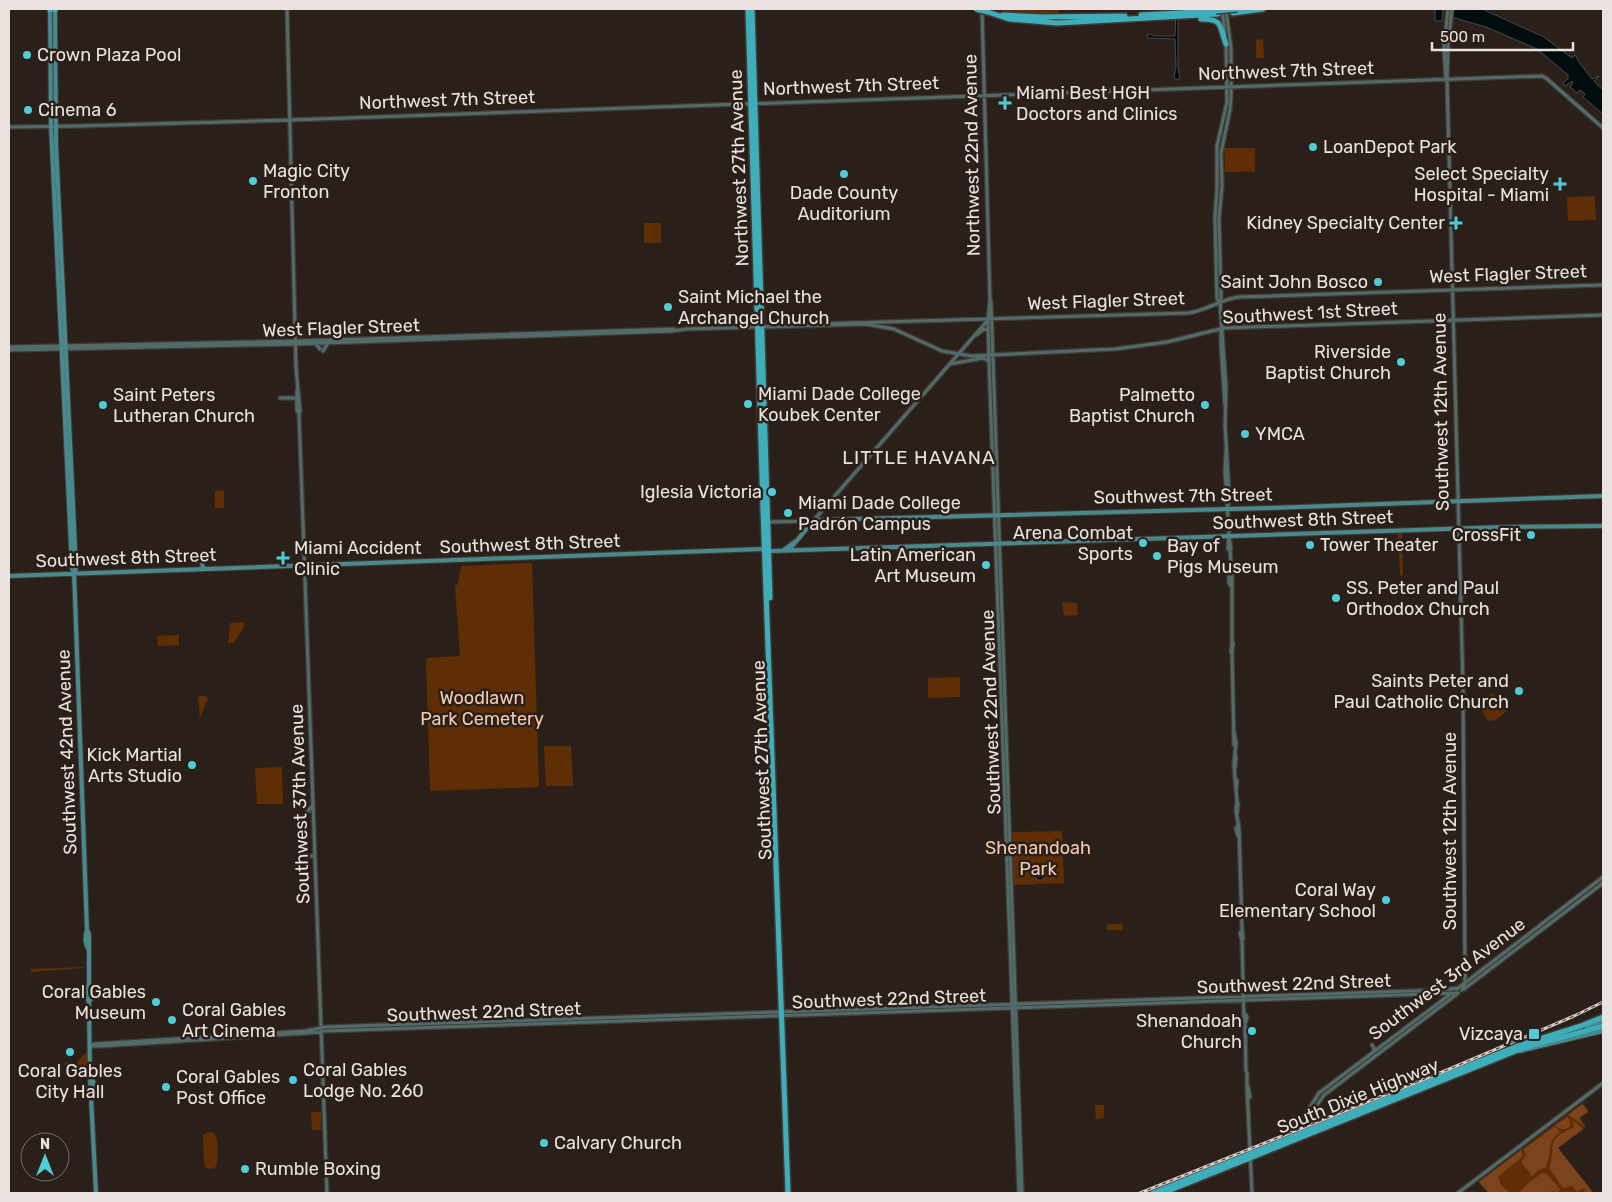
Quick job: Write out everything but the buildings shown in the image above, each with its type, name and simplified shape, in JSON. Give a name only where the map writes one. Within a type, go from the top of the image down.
[{"type":"highway","name":"Northwest 27th Avenue","points":[[748,9],[751,41],[759,327]]},
{"type":"highway","name":"Northwest 27th Avenue","points":[[751,41],[752,9]]},
{"type":"highway","points":[[975,9],[1009,19],[1030,22],[1064,23],[1173,16]]},
{"type":"highway","points":[[988,12],[1030,17],[1182,16],[1263,9]]},
{"type":"highway","points":[[1182,16],[1215,20],[1222,28],[1226,44]]},
{"type":"highway","name":"Northwest 27th Avenue","points":[[753,103],[754,211],[759,243],[757,277]]},
{"type":"highway","name":"Southwest 27th Avenue","points":[[759,327],[761,445],[764,470],[790,1193]]},
{"type":"highway","name":"Southwest 27th Avenue","points":[[762,418],[766,449],[764,470]]},
{"type":"highway","points":[[761,445],[762,448],[766,449]]},
{"type":"highway","points":[[1581,1026],[1603,1016]]},
{"type":"highway","name":"South Dixie Highway","points":[[1306,1129],[1314,1128],[1520,1045],[1581,1026]]},
{"type":"highway","points":[[1518,1051],[1538,1043],[1603,1026]]},
{"type":"highway","name":"South Dixie Highway","points":[[1163,1193],[1250,1156],[1306,1129],[1518,1051]]},
{"type":"highway","name":"South Dixie Highway","points":[[1153,1193],[1250,1156]]},
{"type":"main road","points":[[52,9],[50,62],[55,76],[53,127],[64,297],[64,346]]},
{"type":"main road","points":[[52,9],[53,164],[59,292],[64,346]]},
{"type":"main road","name":"Southwest 37th Avenue","points":[[287,9],[296,342],[300,400],[327,1193]]},
{"type":"main road","name":"Northwest 22nd Avenue","points":[[982,9],[990,319]]},
{"type":"main road","points":[[1220,302],[1217,299],[1215,217],[1218,189],[1217,149],[1229,87],[1230,48],[1226,9]]},
{"type":"main road","name":"Southwest 12th Avenue","points":[[1450,9],[1447,41],[1447,80],[1463,685],[1465,983]]},
{"type":"main road","points":[[1218,12],[1226,44],[1230,110],[1221,153],[1222,186],[1219,218],[1220,302],[1230,505],[1228,509],[1228,545],[1230,550],[1229,583],[1231,586],[1233,735],[1238,826],[1236,828],[1238,836],[1242,931],[1240,932],[1242,940],[1248,1086],[1246,1088],[1252,1193]]},
{"type":"main road","name":"Northwest 7th Street","points":[[9,127],[290,120],[1545,77],[1603,128]]},
{"type":"main road","points":[[53,164],[57,172]]},
{"type":"main road","points":[[54,182],[58,190]]},
{"type":"main road","name":"West Flagler Street","points":[[9,348],[243,341],[328,343],[657,329],[1188,313],[1234,298],[1603,284]]},
{"type":"main road","points":[[1436,290],[1437,295]]},
{"type":"main road","points":[[59,292],[64,297]]},
{"type":"main road","points":[[1221,295],[1234,298]]},
{"type":"main road","name":"Southwest 1st Street","points":[[877,325],[902,331],[936,349],[964,356],[1115,349],[1164,342],[1221,329],[1603,315]]},
{"type":"main road","points":[[789,550],[813,520],[990,319]]},
{"type":"main road","name":"Southwest 22nd Avenue","points":[[990,319],[988,330],[991,355],[989,362],[997,514]]},
{"type":"main road","name":"Southwest 22nd Avenue","points":[[990,319],[1020,1193]]},
{"type":"main road","points":[[902,331],[896,327],[897,323],[929,322],[933,320]]},
{"type":"main road","name":"West Flagler Street","points":[[817,325],[877,325]]},
{"type":"main road","points":[[652,332],[657,329]]},
{"type":"main road","name":"West Flagler Street","points":[[529,334],[652,332],[674,329]]},
{"type":"main road","points":[[976,335],[984,329],[988,330]]},
{"type":"main road","points":[[1221,329],[1223,360]]},
{"type":"main road","points":[[1210,332],[1217,333],[1220,336]]},
{"type":"main road","name":"West Flagler Street","points":[[64,346],[212,345],[515,335]]},
{"type":"main road","points":[[237,344],[243,341]]},
{"type":"main road","points":[[212,345],[218,342]]},
{"type":"main road","points":[[316,343],[322,350],[328,343]]},
{"type":"main road","name":"Southwest 42nd Avenue","points":[[64,346],[63,382],[68,397],[76,568],[74,574]]},
{"type":"main road","name":"Southwest 42nd Avenue","points":[[64,346],[67,464],[72,568],[74,574],[86,945],[88,948]]},
{"type":"main road","points":[[964,356],[972,360]]},
{"type":"main road","points":[[950,364],[984,358],[989,362]]},
{"type":"main road","name":"Southwest 37th Avenue","points":[[298,389],[297,411],[299,413]]},
{"type":"main road","points":[[280,398],[297,398]]},
{"type":"main road","points":[[65,414],[69,419]]},
{"type":"main road","points":[[67,464],[71,468]]},
{"type":"main road","name":"Southwest 7th Street","points":[[766,522],[1603,496]]},
{"type":"main road","points":[[69,506],[73,500]]},
{"type":"main road","points":[[824,508],[824,520]]},
{"type":"main road","name":"Southwest 8th Street","points":[[9,576],[767,550],[1603,526]]},
{"type":"main road","points":[[784,550],[796,540]]},
{"type":"main road","points":[[202,561],[203,569]]},
{"type":"main road","points":[[305,815],[314,805]]},
{"type":"main road","points":[[308,856],[315,856]]},
{"type":"main road","name":"Southwest 3rd Avenue","points":[[1313,1106],[1349,1073],[1399,1037],[1488,964],[1603,877]]},
{"type":"main road","name":"Southwest 3rd Avenue","points":[[1458,990],[1462,990],[1603,883]]},
{"type":"main road","name":"Southwest 42nd Avenue","points":[[86,932],[89,940],[90,1078],[96,1193]]},
{"type":"main road","points":[[1487,971],[1488,964]]},
{"type":"main road","points":[[1465,972],[1473,977]]},
{"type":"main road","points":[[1462,990],[1465,983]]},
{"type":"main road","name":"Southwest 42nd Avenue","points":[[88,987],[89,1001]]},
{"type":"main road","name":"Southwest 22nd Street","points":[[1244,998],[1439,994],[1452,993],[1458,990]]},
{"type":"main road","name":"Southwest 22nd Street","points":[[90,1046],[116,1046],[321,1029],[1458,990]]},
{"type":"main road","name":"Southwest 3rd Avenue","points":[[1313,1106],[1319,1093],[1349,1073],[1354,1067],[1452,993]]},
{"type":"main road","points":[[1439,994],[1441,1001]]},
{"type":"main road","name":"South Dixie Highway","points":[[1581,1026],[1603,1021]]},
{"type":"main road","name":"South Dixie Highway","points":[[1518,1051],[1603,1031]]},
{"type":"main road","points":[[1399,1037],[1400,1043]]},
{"type":"main road","points":[[1372,1045],[1374,1052]]},
{"type":"main road","points":[[68,1065],[70,1073],[86,1072],[91,1066]]},
{"type":"main road","points":[[1349,1065],[1354,1067]]},
{"type":"main road","points":[[1339,1070],[1341,1077]]},
{"type":"main road","points":[[1458,1193],[1603,1083]]},
{"type":"main road","points":[[1306,1129],[1313,1106]]},
{"type":"main road","points":[[1306,1129],[1297,1125],[1306,1129]]},
{"type":"main road","points":[[1506,1151],[1507,1156]]},
{"type":"green space","points":[[1059,9],[1058,14],[1021,13],[999,10]]},
{"type":"green space","points":[[1263,39],[1264,58],[1256,58],[1256,40]]},
{"type":"green space","points":[[1224,148],[1255,148],[1255,172],[1225,172]]},
{"type":"green space","points":[[1595,196],[1596,220],[1568,221],[1567,197]]},
{"type":"green space","points":[[644,223],[661,223],[661,243],[644,243]]},
{"type":"green space","points":[[224,490],[224,508],[215,508],[215,491]]},
{"type":"green space","points":[[1398,533],[1402,533],[1402,576],[1400,575]]},
{"type":"green space","name":"Woodlawn Park Cemetery","points":[[532,563],[539,787],[430,791],[426,660],[428,658],[460,656],[455,586],[458,584],[461,566]]},
{"type":"green space","points":[[1062,602],[1077,603],[1078,615],[1064,616]]},
{"type":"green space","points":[[244,622],[244,627],[234,643],[228,643],[230,623]]},
{"type":"green space","points":[[179,635],[179,645],[158,646],[157,636]]},
{"type":"green space","points":[[960,677],[960,697],[928,698],[928,678]]},
{"type":"green space","points":[[1493,693],[1507,711],[1495,720],[1489,721],[1481,709],[1480,703]]},
{"type":"green space","points":[[200,696],[208,698],[200,718],[198,698]]},
{"type":"green space","points":[[544,746],[571,746],[573,786],[546,786]]},
{"type":"green space","points":[[282,767],[283,804],[257,804],[255,768]]},
{"type":"green space","name":"Shenandoah Park","points":[[1062,831],[1064,883],[1014,885],[1012,832]]},
{"type":"green space","points":[[1107,924],[1122,924],[1123,930],[1107,930]]},
{"type":"green space","points":[[84,968],[31,972],[31,969]]},
{"type":"green space","points":[[86,1052],[87,1070],[70,1071]]},
{"type":"green space","points":[[1583,1103],[1589,1112],[1580,1118],[1586,1127],[1558,1148],[1594,1193],[1488,1193],[1478,1182]]},
{"type":"green space","points":[[1095,1105],[1104,1105],[1104,1118],[1096,1119]]},
{"type":"green space","points":[[311,1112],[321,1112],[321,1130],[312,1130]]},
{"type":"green space","points":[[208,1132],[214,1133],[218,1145],[215,1168],[211,1169],[206,1168],[204,1164],[203,1135]]},
{"type":"shaded area","points":[[1176,9],[1181,9],[1178,22],[1178,67],[1180,78],[1177,80],[1174,77],[1176,66],[1175,39],[1148,38],[1147,35],[1175,36]]},
{"type":"shaded area","points":[[1435,9],[1482,9],[1544,37],[1572,58],[1575,55],[1592,79],[1599,76],[1594,81],[1603,90],[1603,114],[1583,97],[1585,94],[1580,90],[1577,93],[1570,87],[1573,83],[1572,81],[1565,86],[1563,83],[1568,79],[1568,75],[1537,49],[1486,27],[1455,18],[1443,10],[1442,21],[1435,21]]},
{"type":"shaded area","points":[[1036,866],[1043,866],[1043,880],[1037,880]]},
{"type":"shaded area","points":[[1582,1104],[1588,1111],[1579,1118],[1584,1125],[1568,1115]]},
{"type":"shaded area","points":[[1568,1117],[1571,1126],[1566,1129],[1560,1129],[1555,1125]]},
{"type":"shaded area","points":[[1572,1120],[1583,1129],[1558,1148],[1593,1193],[1582,1193],[1586,1190],[1584,1188],[1577,1192],[1572,1186],[1563,1188],[1549,1168],[1553,1144],[1558,1136],[1573,1128]]},
{"type":"shaded area","points":[[1555,1126],[1560,1132],[1552,1140],[1545,1168],[1538,1170],[1532,1176],[1521,1162],[1526,1155],[1524,1149]]},
{"type":"shaded area","points":[[1521,1150],[1523,1156],[1498,1177],[1501,1185],[1510,1193],[1489,1193],[1479,1182]]},
{"type":"shaded area","points":[[1542,1173],[1547,1174],[1560,1189],[1558,1193],[1552,1191],[1549,1193],[1519,1193],[1526,1185]]},
{"type":"railway","points":[[1140,1193],[1447,1070],[1603,1002]]},
{"type":"place","name":"Crown Plaza Pool","points":[[27,55]]},
{"type":"place","name":"Miami Best HGH Doctors and Clinics","points":[[1005,103]]},
{"type":"place","name":"Cinema 6","points":[[28,110]]},
{"type":"place","name":"LoanDepot Park","points":[[1313,147]]},
{"type":"place","name":"Dade County Auditorium","points":[[844,174]]},
{"type":"place","name":"Magic City Fronton","points":[[253,181]]},
{"type":"place","name":"Select Specialty Hospital - Miami","points":[[1560,184]]},
{"type":"place","name":"Kidney Specialty Center","points":[[1456,223]]},
{"type":"place","name":"Saint John Bosco","points":[[1378,282]]},
{"type":"place","name":"Saint Michael the Archangel Church","points":[[668,307]]},
{"type":"place","name":"Riverside Baptist Church","points":[[1401,362]]},
{"type":"place","name":"Miami Dade College Koubek Center","points":[[748,404]]},
{"type":"place","name":"Saint Peters Lutheran Church","points":[[103,405]]},
{"type":"place","name":"Palmetto Baptist Church","points":[[1205,405]]},
{"type":"place","name":"YMCA","points":[[1245,434]]},
{"type":"place","name":"Iglesia Victoria","points":[[772,492]]},
{"type":"place","name":"Miami Dade College Padrón Campus","points":[[788,513]]},
{"type":"place","name":"CrossFit","points":[[1531,535]]},
{"type":"place","name":"Arena Combat Sports","points":[[1143,543]]},
{"type":"place","name":"Tower Theater","points":[[1310,545]]},
{"type":"place","name":"Bay of Pigs Museum","points":[[1157,556]]},
{"type":"place","name":"Miami Accident Clinic","points":[[283,558]]},
{"type":"place","name":"Latin American Art Museum","points":[[986,565]]},
{"type":"place","name":"SS. Peter and Paul Orthodox Church","points":[[1336,598]]},
{"type":"place","name":"Saints Peter and Paul Catholic Church","points":[[1519,691]]},
{"type":"place","name":"Kick Martial Arts Studio","points":[[192,765]]},
{"type":"place","name":"Coral Way Elementary School","points":[[1386,900]]},
{"type":"place","name":"Coral Gables Museum","points":[[156,1002]]},
{"type":"place","name":"Coral Gables Art Cinema","points":[[172,1020]]},
{"type":"place","name":"Shenandoah Church","points":[[1252,1031]]},
{"type":"place","name":"Vizcaya","points":[[1534,1034]]},
{"type":"place","name":"Coral Gables City Hall","points":[[70,1052]]},
{"type":"place","name":"Coral Gables Lodge No. 260","points":[[293,1080]]},
{"type":"place","name":"Coral Gables Post Office","points":[[166,1087]]},
{"type":"place","name":"Calvary Church","points":[[544,1143]]},
{"type":"place","name":"Rumble Boxing","points":[[245,1169]]},
{"type":"district","name":"LITTLE HAVANA","points":[[919,457]]}]
